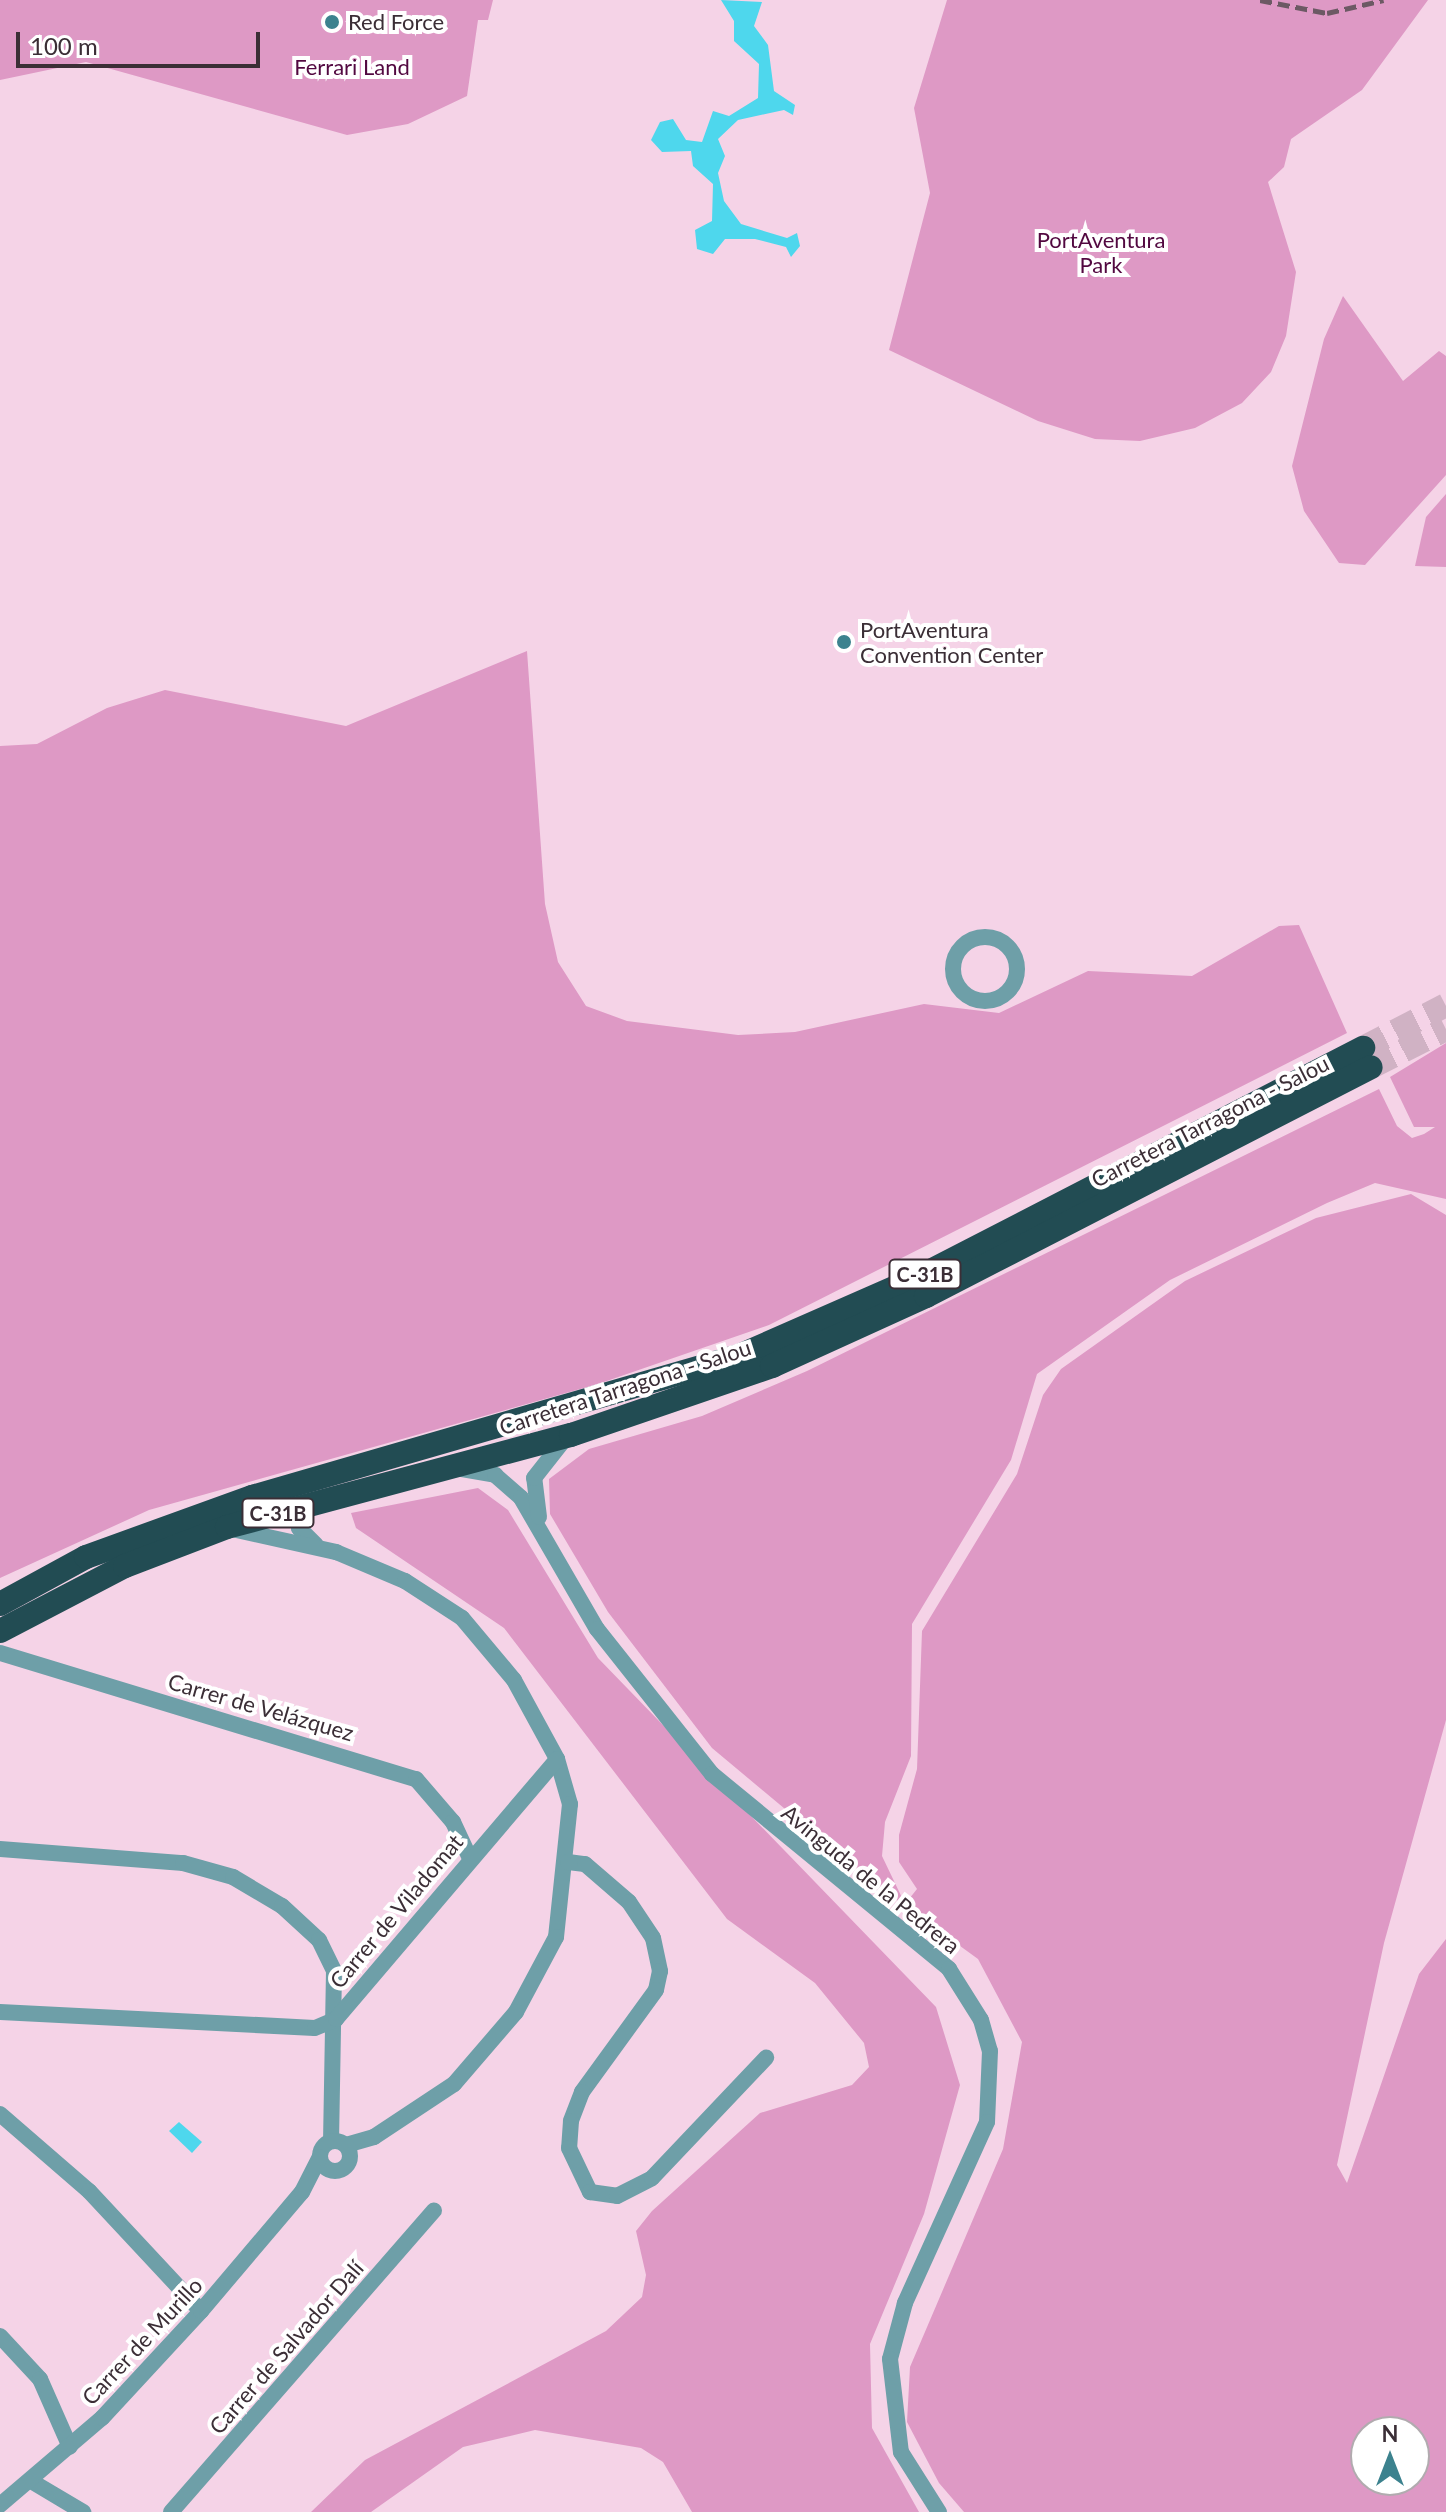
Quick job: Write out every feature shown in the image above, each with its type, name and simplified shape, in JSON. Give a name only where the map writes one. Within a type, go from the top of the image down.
[{"type":"highway","name":"Carretera Tarragona - Salou","points":[[0,1604],[86,1557],[252,1497],[739,1356],[919,1277],[1367,1058],[926,1296],[758,1372],[571,1435],[227,1527],[125,1566],[0,1631]]},
{"type":"highway","points":[[0,1591],[86,1557]]},
{"type":"street","name":"Avinguda de la Pedrera","points":[[552,1552],[535,1505],[534,1478],[571,1435]]},
{"type":"street","name":"Avinguda de la Pedrera","points":[[448,1468],[495,1475],[509,1486],[635,1682],[712,1774],[949,1969],[981,2020],[990,2051],[987,2122],[905,2303],[890,2359],[901,2452],[939,2512]]},
{"type":"street","points":[[308,1505],[299,1528],[317,1546]]},
{"type":"street","points":[[227,1527],[317,1546],[405,1581],[462,1618],[494,1650],[557,1759],[570,1804],[568,1862],[556,1937],[516,2012],[454,2084],[374,2137],[343,2148],[325,2164]]},
{"type":"street","name":"Carrer de Velázquez","points":[[0,1653],[416,1779],[453,1822],[469,1857]]},
{"type":"street","name":"Carrer de Viladomat","points":[[0,2012],[315,2028],[336,2019],[469,1857],[557,1759]]},
{"type":"street","points":[[0,1849],[183,1863],[233,1877],[319,1940],[334,1971],[343,2148]]},
{"type":"street","points":[[568,1862],[585,1864],[629,1902],[653,1938],[660,1971],[656,1990],[582,2092],[571,2121],[569,2148],[590,2192],[617,2196],[652,2178],[766,2058]]},
{"type":"street","points":[[0,2114],[89,2191],[201,2311]]},
{"type":"street","name":"Carrer de Murillo","points":[[0,2505],[70,2447],[201,2311],[325,2164],[343,2148]]},
{"type":"street","name":"Carrer de Salvador Dalí","points":[[171,2512],[434,2210]]},
{"type":"street","points":[[0,2336],[40,2379],[70,2447]]},
{"type":"street","points":[[31,2481],[83,2512]]},
{"type":"green space","name":"Ferrari Land","points":[[0,0],[493,0],[488,20],[478,20],[467,96],[408,124],[347,135],[86,62],[0,80]]},
{"type":"green space","name":"PortAventura Park","points":[[947,0],[1428,0],[1362,90],[1291,139],[1284,167],[1268,182],[1296,272],[1286,336],[1271,372],[1242,403],[1195,428],[1140,441],[1095,439],[1038,421],[889,350],[930,193],[914,108]]},
{"type":"green space","points":[[1343,296],[1403,381],[1439,351],[1446,356],[1446,475],[1365,565],[1339,563],[1304,511],[1292,466],[1324,339]]},
{"type":"green space","points":[[1446,494],[1446,567],[1415,566],[1426,517]]},
{"type":"green space","points":[[527,651],[545,904],[558,962],[586,1006],[627,1021],[738,1035],[795,1032],[924,1004],[999,1013],[1088,971],[1192,976],[1279,926],[1299,925],[1347,1033],[769,1325],[598,1384],[149,1510],[0,1578],[0,746],[37,744],[107,708],[165,690],[346,726]]},
{"type":"green space","points":[[1446,1043],[1446,1199],[1375,1183],[1327,1203],[1170,1280],[1037,1374],[1011,1460],[912,1624],[911,1756],[885,1822],[882,1856],[905,1904],[917,1889],[899,1862],[899,1835],[917,1769],[922,1631],[1017,1474],[1043,1395],[1061,1369],[1185,1281],[1316,1218],[1411,1194],[1446,1215],[1446,1720],[1384,1943],[1337,2165],[1347,2183],[1419,1974],[1446,1939],[1446,2512],[964,2512],[939,2483],[907,2422],[910,2367],[1003,2149],[1022,2042],[978,1959],[876,1885],[712,1748],[608,1612],[550,1514],[549,1479],[589,1449],[702,1416],[807,1371],[1379,1089],[1397,1126],[1412,1138],[1435,1127],[1414,1127],[1390,1077]]},
{"type":"green space","points":[[478,1488],[508,1510],[598,1658],[936,2007],[960,2085],[924,2214],[870,2344],[872,2428],[919,2512],[692,2512],[663,2462],[641,2448],[535,2430],[463,2447],[371,2512],[311,2512],[365,2460],[606,2331],[642,2297],[646,2275],[636,2231],[652,2211],[760,2113],[852,2085],[869,2067],[864,2043],[815,1983],[727,1919],[504,1628],[356,1528],[351,1513]]},
{"type":"water","points":[[721,0],[762,2],[754,26],[768,45],[774,91],[795,105],[793,115],[784,110],[738,120],[718,139],[725,156],[718,173],[724,201],[741,224],[787,238],[797,233],[800,246],[791,257],[786,247],[755,239],[725,239],[713,254],[697,249],[695,230],[712,221],[713,184],[693,166],[691,151],[662,152],[651,140],[660,122],[673,119],[686,140],[702,142],[713,111],[729,116],[758,98],[759,64],[734,41],[734,21]]},
{"type":"water","points":[[179,2122],[202,2142],[192,2153],[169,2131]]},
{"type":"tunnel","points":[[1363,1048],[1446,1005]]},
{"type":"tunnel","points":[[1371,1067],[1446,1029]]},
{"type":"railway","points":[[1260,0],[1327,13],[1384,0]]},
{"type":"place","name":"Red Force","points":[[332,22]]},
{"type":"place","name":"PortAventura Convention Center","points":[[844,642]]}]
